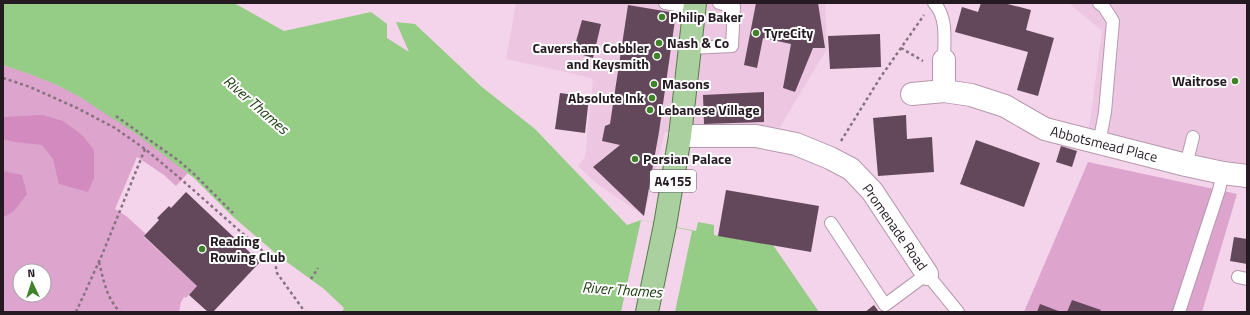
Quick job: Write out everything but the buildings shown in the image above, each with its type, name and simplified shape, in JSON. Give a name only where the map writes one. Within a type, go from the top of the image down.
[{"type":"main road","name":"A4155","points":[[647,312],[665,225],[680,136],[695,5]]},
{"type":"street","points":[[944,60],[944,91]]},
{"type":"street","name":"Abbotsmead Place","points":[[912,94],[944,91],[971,95],[1005,106],[1045,130],[1186,165],[1223,173],[1247,176]]},
{"type":"street","name":"Promenade Road","points":[[680,136],[756,136],[796,144],[830,158],[851,169],[872,191],[927,274]]},
{"type":"lane","points":[[665,3],[695,5]]},
{"type":"lane","points":[[690,48],[732,46],[734,7],[719,3]]},
{"type":"lane","points":[[1099,3],[1104,7],[1113,21],[1105,112],[1099,144]]},
{"type":"lane","points":[[931,6],[940,8],[944,19],[944,60]]},
{"type":"lane","points":[[1186,165],[1193,137]]},
{"type":"lane","points":[[1179,312],[1219,190],[1223,173]]},
{"type":"lane","points":[[831,223],[888,309],[927,274]]},
{"type":"lane","name":"Promenade Road","points":[[927,274],[958,312]]},
{"type":"path","points":[[830,158],[880,78],[931,6]]},
{"type":"path","points":[[3,78],[30,87],[77,108],[115,128],[145,149],[275,262],[277,273],[305,312]]},
{"type":"path","points":[[116,116],[179,161],[233,213]]},
{"type":"path","points":[[76,312],[99,262],[145,149]]},
{"type":"path","points":[[99,262],[112,304],[120,312]]},
{"type":"path","points":[[311,279],[318,268]]},
{"type":"shaded area","points":[[516,3],[825,3],[827,49],[780,127],[713,132],[665,132],[644,216],[596,183],[578,166],[585,157],[593,79],[506,59]]},
{"type":"shaded area","points":[[1069,3],[1247,3],[1247,164],[1180,152],[1089,128],[1102,31]]},
{"type":"shaded area","points":[[3,65],[51,82],[74,94],[108,114],[142,137],[188,173],[176,186],[164,175],[137,157],[115,209],[126,216],[146,234],[144,237],[197,286],[186,298],[184,297],[181,302],[179,312],[3,312]]},
{"type":"shaded area","points":[[43,115],[63,121],[82,135],[94,150],[94,178],[88,192],[59,184],[53,159],[42,145],[3,139],[3,117]]},
{"type":"shaded area","points":[[1088,162],[1237,194],[1202,312],[1024,312]]},
{"type":"shaded area","points":[[3,171],[22,175],[27,194],[13,212],[3,217]]},
{"type":"water","name":"River Thames","points":[[3,3],[234,3],[284,31],[371,12],[387,24],[387,38],[409,52],[396,22],[415,24],[482,87],[535,129],[627,225],[641,220],[696,231],[698,222],[714,225],[714,235],[773,245],[819,312],[341,312],[344,309],[343,307],[324,289],[280,257],[231,215],[194,178],[135,133],[80,97],[57,85],[3,65]]},
{"type":"pier","points":[[641,220],[692,231],[675,312],[621,312]]},
{"type":"place","name":"Philip Baker","points":[[662,17]]},
{"type":"place","name":"TyreCity","points":[[756,33]]},
{"type":"place","name":"Nash & Co","points":[[659,43]]},
{"type":"place","name":"Caversham Cobbler and Keysmith","points":[[657,56]]},
{"type":"place","name":"Waitrose","points":[[1235,81]]},
{"type":"place","name":"Masons","points":[[654,84]]},
{"type":"place","name":"Absolute Ink","points":[[652,98]]},
{"type":"place","name":"Lebanese Village","points":[[650,110]]},
{"type":"place","name":"Persian Palace","points":[[635,159]]},
{"type":"place","name":"Reading Rowing Club","points":[[202,249]]}]
